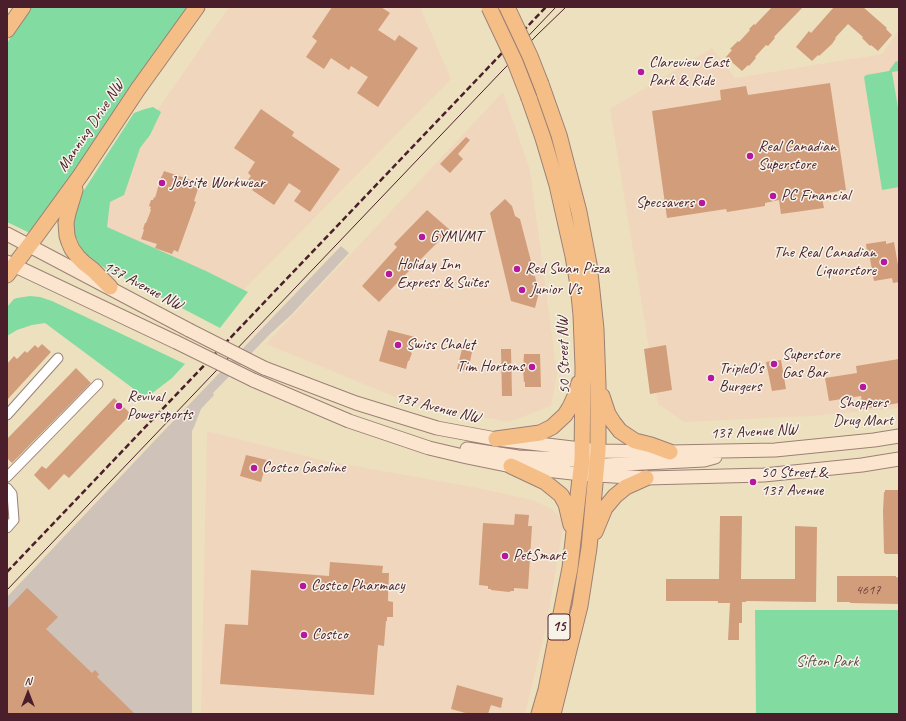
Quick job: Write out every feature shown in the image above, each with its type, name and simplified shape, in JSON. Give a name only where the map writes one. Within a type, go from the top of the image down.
[{"type":"main road","points":[[7,30],[23,7]]},
{"type":"main road","name":"Manning Drive NW","points":[[9,267],[30,245],[80,176],[138,89],[197,7]]},
{"type":"main road","name":"50 Street NW","points":[[489,7],[515,62],[529,98],[557,185],[573,256],[581,315],[589,463],[589,548],[580,606],[553,714]]},
{"type":"main road","name":"50 Street NW","points":[[507,7],[530,56],[559,135],[571,181],[589,264],[596,329],[598,385],[589,463],[562,612],[546,690],[539,714]]},
{"type":"main road","points":[[80,176],[68,213],[66,223],[67,236],[72,249],[78,257],[110,287]]},
{"type":"main road","name":"137 Avenue NW","points":[[7,234],[264,368],[363,406],[437,428],[496,439],[646,478],[764,475],[862,465],[899,459]]},
{"type":"main road","name":"137 Avenue NW","points":[[9,267],[176,342],[253,380],[349,421],[429,448],[467,458],[511,466],[589,463],[670,452],[775,450],[899,436]]},
{"type":"main road","points":[[496,439],[540,433],[552,428],[570,407],[576,394],[583,367]]},
{"type":"main road","points":[[598,385],[608,414],[620,431],[635,441],[670,452]]},
{"type":"main road","points":[[429,448],[456,448],[518,457],[589,463],[704,460],[732,451]]},
{"type":"main road","points":[[511,466],[545,482],[561,495],[566,504],[574,540]]},
{"type":"main road","points":[[589,548],[606,506],[620,491],[646,478]]},
{"type":"street","points":[[7,415],[58,358]]},
{"type":"street","points":[[7,477],[98,384]]},
{"type":"street","points":[[7,488],[12,494],[14,520],[7,528]]},
{"type":"shaded area","points":[[229,7],[420,7],[451,79],[222,312],[109,255],[89,208]]},
{"type":"shaded area","points":[[899,30],[899,408],[811,416],[684,422],[658,404],[610,109],[712,48],[735,78],[882,54]]},
{"type":"shaded area","points":[[503,92],[530,170],[557,374],[551,406],[509,422],[415,405],[266,344]]},
{"type":"shaded area","points":[[341,246],[349,253],[291,315],[270,334],[213,393],[214,395],[201,409],[192,431],[192,714],[7,714],[7,597]]},
{"type":"shaded area","points":[[207,431],[321,460],[478,488],[532,500],[552,509],[564,522],[546,627],[525,714],[201,714]]},
{"type":"green space","points":[[29,7],[189,7],[47,213],[30,233],[7,222],[7,44],[16,26]]},
{"type":"green space","points":[[896,61],[898,62],[899,71],[892,72],[899,114],[899,187],[882,190],[864,77],[866,75],[889,71]]},
{"type":"green space","points":[[153,107],[161,112],[150,135],[140,148],[124,195],[110,202],[107,227],[206,271],[248,292],[220,328],[103,267],[88,257],[80,246],[75,234],[70,230],[75,204],[134,113]]},
{"type":"green space","points":[[30,296],[40,297],[52,301],[185,364],[172,378],[146,398],[45,323],[32,325],[17,330],[7,336],[7,307],[14,299]]},
{"type":"green space","name":"Sifton Park","points":[[755,610],[899,610],[899,714],[756,714]]},
{"type":"building","points":[[332,7],[381,7],[390,13],[378,30],[395,41],[399,35],[418,48],[378,107],[357,93],[368,77],[351,66],[349,70],[331,58],[324,69],[306,57],[317,41],[312,37]]},
{"type":"building","points":[[772,7],[803,7],[774,37],[775,38],[768,46],[766,45],[755,57],[756,58],[749,66],[748,65],[742,71],[726,57],[732,50],[730,49],[738,41],[739,42],[750,30],[749,29],[754,24],[755,25]]},
{"type":"building","points":[[834,7],[863,7],[887,28],[886,29],[892,35],[878,51],[871,45],[870,46],[862,38],[863,37],[848,24],[835,38],[832,44],[812,61],[796,47],[809,31],[811,33]]},
{"type":"building","name":"Real Canadian Superstore","points":[[830,83],[846,190],[821,194],[824,208],[781,214],[779,200],[765,203],[765,206],[727,212],[726,209],[667,218],[652,111],[721,100],[720,90],[746,86],[748,95]]},
{"type":"building","points":[[261,109],[294,132],[292,136],[340,169],[310,212],[294,201],[301,191],[289,183],[274,205],[252,190],[255,186],[247,181],[251,176],[248,173],[255,162],[234,148]]},
{"type":"building","points":[[466,137],[470,140],[458,154],[463,159],[450,173],[440,164]]},
{"type":"building","points":[[164,171],[200,183],[194,201],[196,202],[178,252],[174,250],[172,254],[155,248],[157,244],[141,239],[145,223],[151,210],[151,207],[149,206],[151,200],[153,200],[154,197],[155,198]]},
{"type":"building","points":[[505,199],[512,206],[515,216],[520,219],[539,292],[535,308],[511,301],[490,213]]},
{"type":"building","points":[[427,210],[450,230],[379,302],[362,286],[397,247],[394,244]]},
{"type":"building","name":"The Real Canadian Liquorstore","points":[[886,241],[886,244],[894,242],[899,271],[899,282],[893,283],[892,278],[874,281],[866,244]]},
{"type":"building","name":"Swiss Chalet","points":[[388,330],[415,337],[412,353],[406,369],[379,361]]},
{"type":"building","points":[[42,344],[51,352],[7,400],[7,364],[14,356],[17,359],[25,351],[27,353],[35,345],[38,348]]},
{"type":"building","points":[[666,345],[672,390],[650,394],[644,349]]},
{"type":"building","points":[[462,349],[472,352],[468,371],[457,369]]},
{"type":"building","points":[[501,349],[511,349],[512,396],[502,396]]},
{"type":"building","name":"Tim Hortons","points":[[524,354],[540,354],[541,387],[525,387],[523,371]]},
{"type":"building","name":"Shoppers Drug Mart","points":[[899,359],[899,403],[863,409],[861,396],[829,401],[825,378],[857,373],[856,366]]},
{"type":"building","points":[[781,360],[786,389],[772,391],[766,362]]},
{"type":"building","points":[[76,368],[91,383],[12,463],[7,458],[7,439]]},
{"type":"building","points":[[114,398],[131,414],[69,478],[64,474],[49,490],[34,475],[42,466],[46,469]]},
{"type":"building","name":"Costco Gasoline","points":[[246,455],[267,460],[261,482],[240,476]]},
{"type":"building","points":[[885,490],[899,490],[899,554],[884,553],[883,511]]},
{"type":"building","name":"PetSmart","points":[[515,514],[529,515],[528,526],[532,526],[528,589],[514,588],[514,591],[509,592],[488,589],[488,586],[479,585],[483,523],[514,525]]},
{"type":"building","points":[[720,516],[742,516],[741,579],[795,579],[795,526],[817,527],[816,602],[742,602],[742,623],[739,623],[739,640],[728,640],[730,603],[718,603],[718,601],[666,601],[666,579],[719,579]]},
{"type":"building","name":"Costco","points":[[330,562],[383,566],[382,573],[389,573],[388,601],[393,602],[393,617],[387,617],[384,646],[378,645],[374,695],[220,684],[225,624],[248,625],[251,570],[329,576]]},
{"type":"building","points":[[837,576],[896,576],[899,578],[899,604],[837,602]]},
{"type":"building","points":[[27,588],[58,617],[46,629],[92,673],[95,670],[99,674],[97,677],[135,714],[7,714],[7,609]]},
{"type":"building","points":[[457,685],[503,698],[501,708],[491,705],[488,714],[469,714],[451,709]]},
{"type":"tram line","points":[[515,50],[556,7]]},
{"type":"tram line","points":[[7,590],[502,71],[566,7]]},
{"type":"railway","points":[[7,572],[546,7]]},
{"type":"place","name":"Clareview East Park & Ride","points":[[641,72]]},
{"type":"place","name":"Real Canadian Superstore","points":[[750,156]]},
{"type":"place","name":"Jobsite Workwear","points":[[162,183]]},
{"type":"place","name":"PC Financial","points":[[773,196]]},
{"type":"place","name":"Specsavers","points":[[702,203]]},
{"type":"place","name":"GYMVMT","points":[[422,237]]},
{"type":"place","name":"The Real Canadian Liquorstore","points":[[884,262]]},
{"type":"place","name":"Red Swan Pizza","points":[[517,269]]},
{"type":"place","name":"Holiday Inn Express & Suites","points":[[389,274]]},
{"type":"place","name":"Junior V's","points":[[522,290]]},
{"type":"place","name":"Swiss Chalet","points":[[398,345]]},
{"type":"place","name":"Superstore Gas Bar","points":[[774,364]]},
{"type":"place","name":"Tim Hortons","points":[[532,367]]},
{"type":"place","name":"TripleO's Burgers","points":[[711,378]]},
{"type":"place","name":"Shoppers Drug Mart","points":[[863,387]]},
{"type":"place","name":"Revival Powersports","points":[[119,406]]},
{"type":"place","name":"Costco Gasoline","points":[[254,468]]},
{"type":"place","name":"50 Street & 137 Avenue","points":[[753,482]]},
{"type":"place","name":"PetSmart","points":[[505,556]]},
{"type":"place","name":"Costco Pharmacy","points":[[303,586]]},
{"type":"place","name":"Costco","points":[[304,635]]}]
